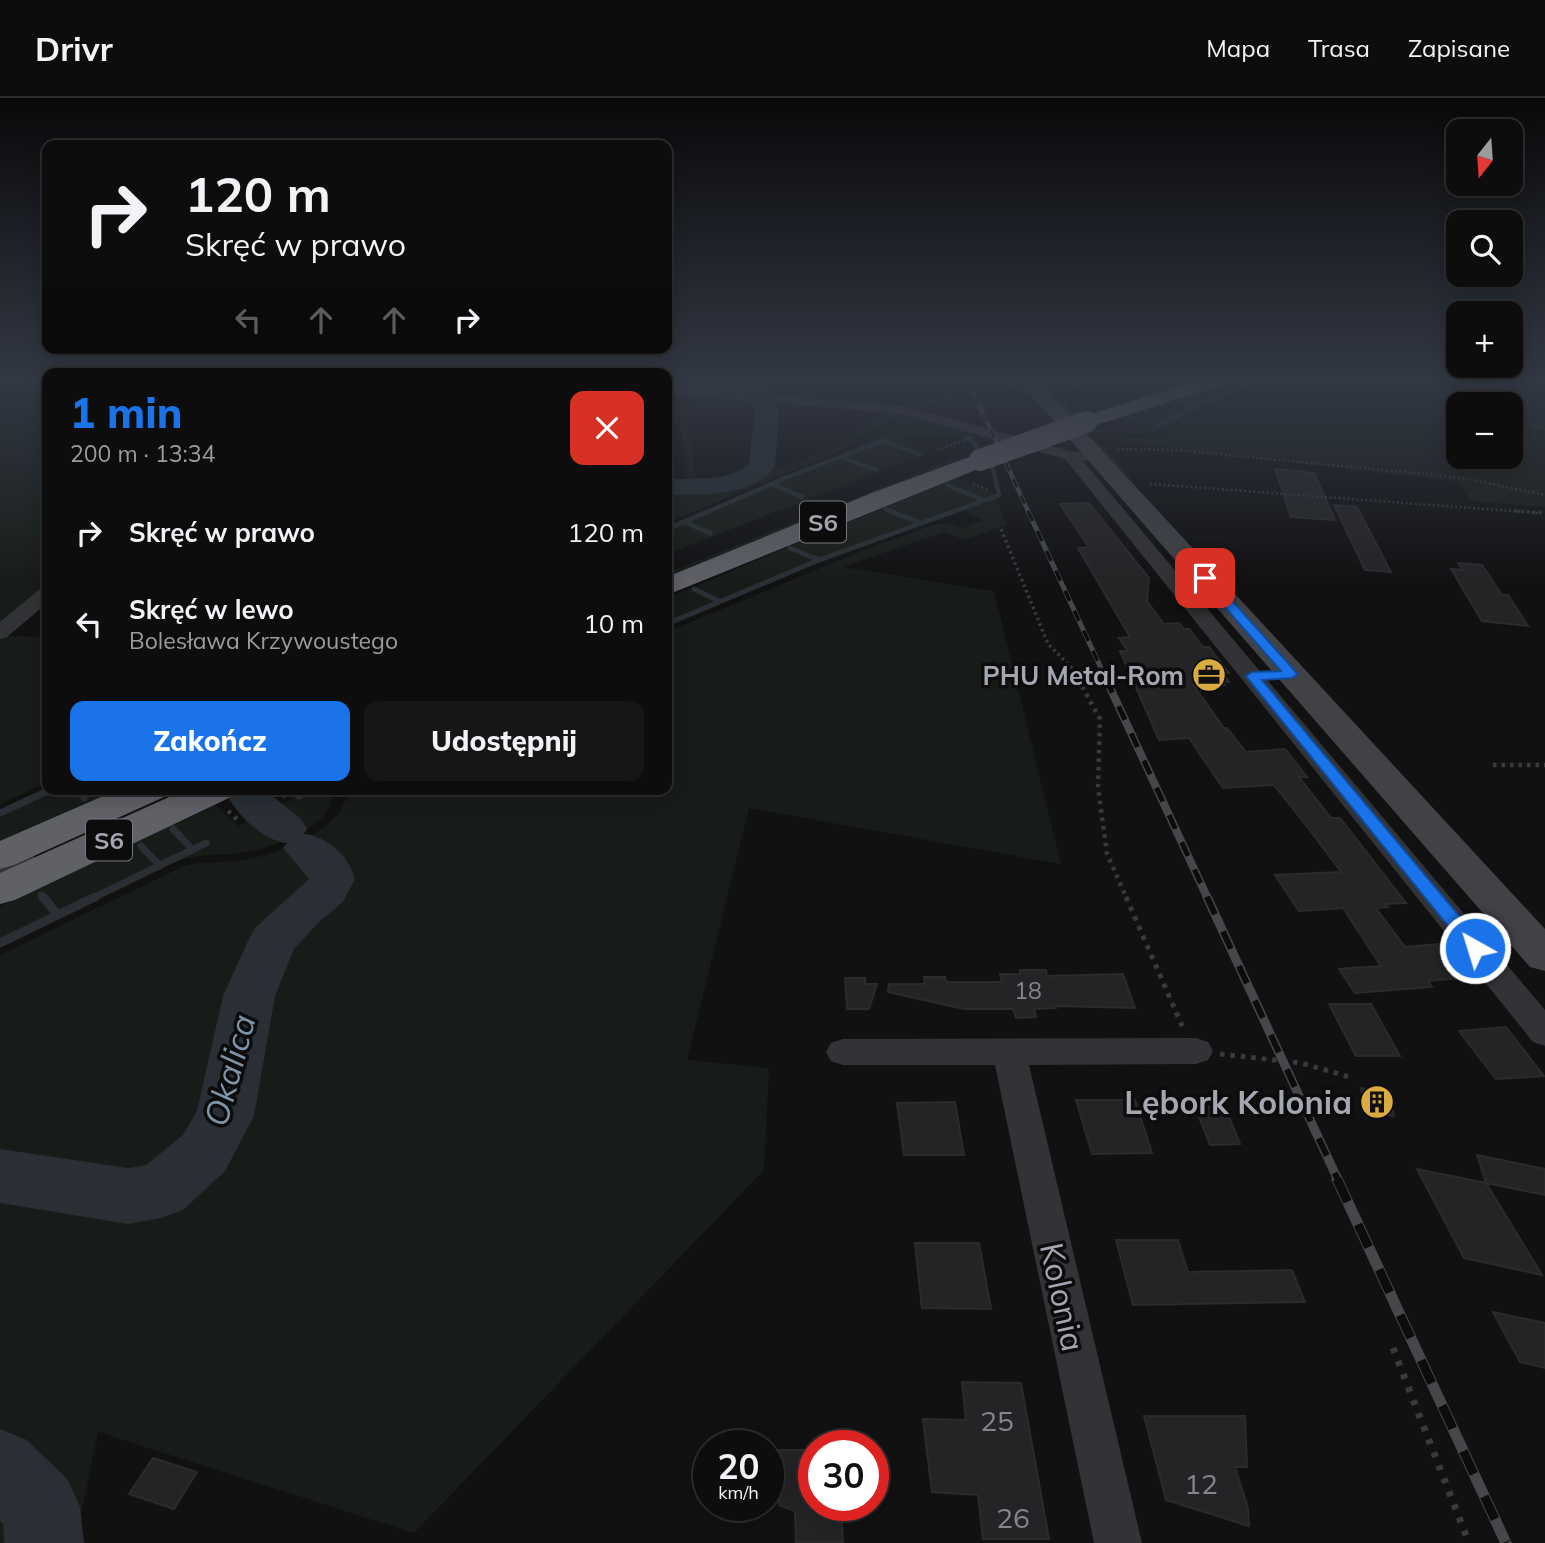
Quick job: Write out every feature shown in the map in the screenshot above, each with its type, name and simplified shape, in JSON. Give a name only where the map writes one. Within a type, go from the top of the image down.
[{"type":"highway","name":"S6","points":[[672,563],[971,449]]},
{"type":"highway","name":"S6","points":[[672,585],[870,502],[971,449]]},
{"type":"highway","name":"S6","points":[[3,872],[142,795]]},
{"type":"highway","name":"S6","points":[[3,872],[205,795]]},
{"type":"main road","points":[[1083,448],[1085,454],[1118,481],[1545,956]]},
{"type":"street","points":[[1061,448],[1085,454],[1252,676],[1545,1033]]},
{"type":"street","points":[[0,633],[42,597]]},
{"type":"street","points":[[1252,676],[1292,674]]},
{"type":"street","points":[[843,1052],[1196,1051]]},
{"type":"street","name":"Kolonia","points":[[1009,1052],[1118,1543]]},
{"type":"path","points":[[937,450],[971,449]]},
{"type":"path","points":[[1085,454],[1175,450],[1366,467],[1457,477],[1545,495]]},
{"type":"path","points":[[1118,481],[1545,513]]},
{"type":"path","points":[[1001,529],[1048,644],[1071,667],[1100,719],[1098,787],[1107,854],[1179,1021],[1196,1051],[1301,1063],[1353,1078]]},
{"type":"path","points":[[1493,765],[1545,765]]},
{"type":"path","points":[[284,795],[289,800]]},
{"type":"path","points":[[1392,1348],[1469,1543]]},
{"type":"shaded area","points":[[0,448],[42,448],[42,604],[7,636],[42,637],[42,784],[0,804]]},
{"type":"shaded area","points":[[684,448],[692,448],[696,481],[707,482],[705,486],[734,476],[757,476],[832,448],[844,448],[672,521],[672,480],[688,480]]},
{"type":"shaded area","points":[[854,448],[927,448],[933,451],[672,552],[672,526]]},
{"type":"shaded area","points":[[1099,448],[1105,448],[1130,475],[1123,474]]},
{"type":"shaded area","points":[[1175,448],[1446,448],[1446,469],[1523,469],[1523,448],[1545,448],[1545,507],[1470,501],[1458,482]]},
{"type":"shaded area","points":[[956,457],[959,461],[672,577],[672,571]]},
{"type":"shaded area","points":[[956,478],[990,491],[992,489],[1007,525],[964,540],[945,532],[842,567],[994,591],[1061,864],[749,808],[687,1060],[769,1068],[764,1170],[414,1533],[98,1432],[75,1543],[0,1543],[0,955],[182,867],[248,859],[291,846],[329,823],[340,811],[347,795],[672,795],[672,630],[872,547],[937,524],[950,523],[963,528],[984,520],[962,510],[817,563],[672,624],[672,596]]},
{"type":"shaded area","points":[[42,791],[42,795],[104,795],[0,842],[0,811]]},
{"type":"shaded area","points":[[286,795],[334,795],[322,817],[291,837],[256,850],[177,861],[0,945],[0,906],[216,805],[239,826],[254,816],[243,806],[254,798],[263,796],[275,806],[292,800]]},
{"type":"building","points":[[1275,469],[1314,473],[1335,520],[1291,517]]},
{"type":"building","points":[[1089,503],[1149,578],[1147,601],[1164,624],[1179,623],[1184,629],[1189,629],[1203,647],[1209,647],[1229,673],[1223,673],[1229,682],[1223,682],[1225,685],[1194,686],[1224,728],[1227,728],[1246,752],[1285,749],[1307,777],[1299,777],[1331,818],[1340,818],[1406,903],[1385,904],[1388,907],[1376,908],[1405,947],[1440,944],[1454,962],[1450,963],[1461,978],[1428,981],[1432,987],[1355,993],[1339,969],[1381,966],[1343,908],[1299,911],[1275,875],[1341,872],[1309,829],[1274,785],[1223,788],[1189,738],[1159,740],[1120,651],[1128,651],[1119,638],[1130,637],[1078,548],[1089,547],[1060,504]]},
{"type":"building","points":[[1334,505],[1357,507],[1391,572],[1365,570]]},
{"type":"building","points":[[1458,563],[1482,565],[1502,595],[1508,595],[1528,626],[1482,621],[1451,569],[1463,570]]},
{"type":"building","points":[[1020,970],[1046,970],[1047,976],[1123,974],[1135,1008],[1056,1006],[1034,1009],[1036,1017],[1016,1018],[1013,1009],[964,1009],[888,992],[889,984],[925,984],[924,977],[945,977],[946,982],[1002,982],[1000,974],[1020,974]]},
{"type":"building","points":[[845,978],[865,978],[865,984],[877,984],[869,1009],[847,1009]]},
{"type":"building","points":[[1329,1004],[1371,1004],[1400,1056],[1356,1056]]},
{"type":"building","points":[[1506,1027],[1544,1076],[1496,1079],[1459,1031]]},
{"type":"building","name":"Lębork Kolonia","points":[[1361,1088],[1388,1093],[1394,1116],[1365,1110]]},
{"type":"building","points":[[1076,1100],[1135,1100],[1152,1153],[1092,1154]]},
{"type":"building","points":[[955,1102],[964,1155],[904,1155],[897,1103]]},
{"type":"building","points":[[1225,1106],[1240,1144],[1210,1145],[1195,1107]]},
{"type":"building","points":[[1477,1155],[1545,1169],[1545,1195],[1486,1183]]},
{"type":"building","points":[[1417,1169],[1486,1183],[1542,1275],[1464,1258]]},
{"type":"building","points":[[1116,1240],[1178,1240],[1188,1272],[1292,1270],[1305,1302],[1133,1305]]},
{"type":"building","points":[[915,1243],[979,1243],[991,1309],[922,1308]]},
{"type":"building","points":[[1493,1312],[1545,1323],[1545,1368],[1520,1362]]},
{"type":"building","points":[[962,1382],[1021,1383],[1049,1539],[983,1539],[978,1495],[932,1492],[923,1419],[966,1420]]},
{"type":"building","points":[[1144,1416],[1245,1416],[1247,1467],[1235,1467],[1248,1508],[1249,1526],[1166,1500]]},
{"type":"building","points":[[784,1450],[798,1450],[798,1521],[842,1521],[843,1543],[796,1543],[795,1511],[784,1507]]},
{"type":"building","points":[[153,1458],[197,1472],[174,1509],[129,1494]]},
{"type":"waterway","name":"Okalica","points":[[672,487],[714,485],[749,478],[762,466],[764,448]]},
{"type":"waterway","points":[[840,457],[863,448]]},
{"type":"waterway","points":[[903,448],[919,454]]},
{"type":"waterway","points":[[950,513],[999,495],[992,465],[978,448]]},
{"type":"waterway","points":[[705,513],[840,457]]},
{"type":"waterway","points":[[840,457],[876,470]]},
{"type":"waterway","points":[[772,484],[802,497]]},
{"type":"waterway","points":[[947,485],[983,500]]},
{"type":"waterway","points":[[886,509],[894,512]]},
{"type":"waterway","points":[[672,527],[709,511]]},
{"type":"waterway","points":[[890,511],[894,512]]},
{"type":"waterway","points":[[819,560],[955,511]]},
{"type":"waterway","points":[[894,512],[921,523]]},
{"type":"waterway","points":[[685,522],[710,533]]},
{"type":"waterway","points":[[790,548],[819,560]]},
{"type":"waterway","points":[[672,622],[819,560]]},
{"type":"waterway","points":[[694,589],[719,601]]},
{"type":"waterway","points":[[0,813],[42,794]]},
{"type":"waterway","points":[[81,795],[84,798]]},
{"type":"waterway","name":"Okalica","points":[[250,799],[285,829]]},
{"type":"waterway","points":[[173,829],[193,850]]},
{"type":"waterway","points":[[193,850],[206,843]]},
{"type":"waterway","points":[[141,846],[160,866]]},
{"type":"waterway","name":"Okalica","points":[[0,1176],[128,1196],[161,1190],[204,1153],[225,1116],[249,996],[273,941],[302,910],[326,891],[332,879],[330,870],[306,848]]},
{"type":"waterway","points":[[160,866],[193,850]]},
{"type":"waterway","points":[[91,899],[160,866]]},
{"type":"waterway","points":[[41,895],[44,899]]},
{"type":"waterway","points":[[43,897],[58,915]]},
{"type":"waterway","points":[[58,915],[95,897]]},
{"type":"waterway","points":[[0,943],[58,915]]},
{"type":"waterway","name":"Okalica","points":[[0,1467],[41,1507],[44,1543]]},
{"type":"railway","points":[[999,448],[1029,513]]},
{"type":"railway","points":[[1028,511],[1107,681]]},
{"type":"railway","points":[[1106,679],[1208,899]]},
{"type":"railway","points":[[1207,897],[1338,1180]]},
{"type":"railway","points":[[1337,1179],[1506,1543]]},
{"type":"place","name":"PHU Metal-Rom","points":[[1209,675]]},
{"type":"place","name":"Lębork Kolonia","points":[[1377,1102]]},
{"type":"route","points":[[1205,578],[1292,674],[1252,676],[1475,948]]}]
